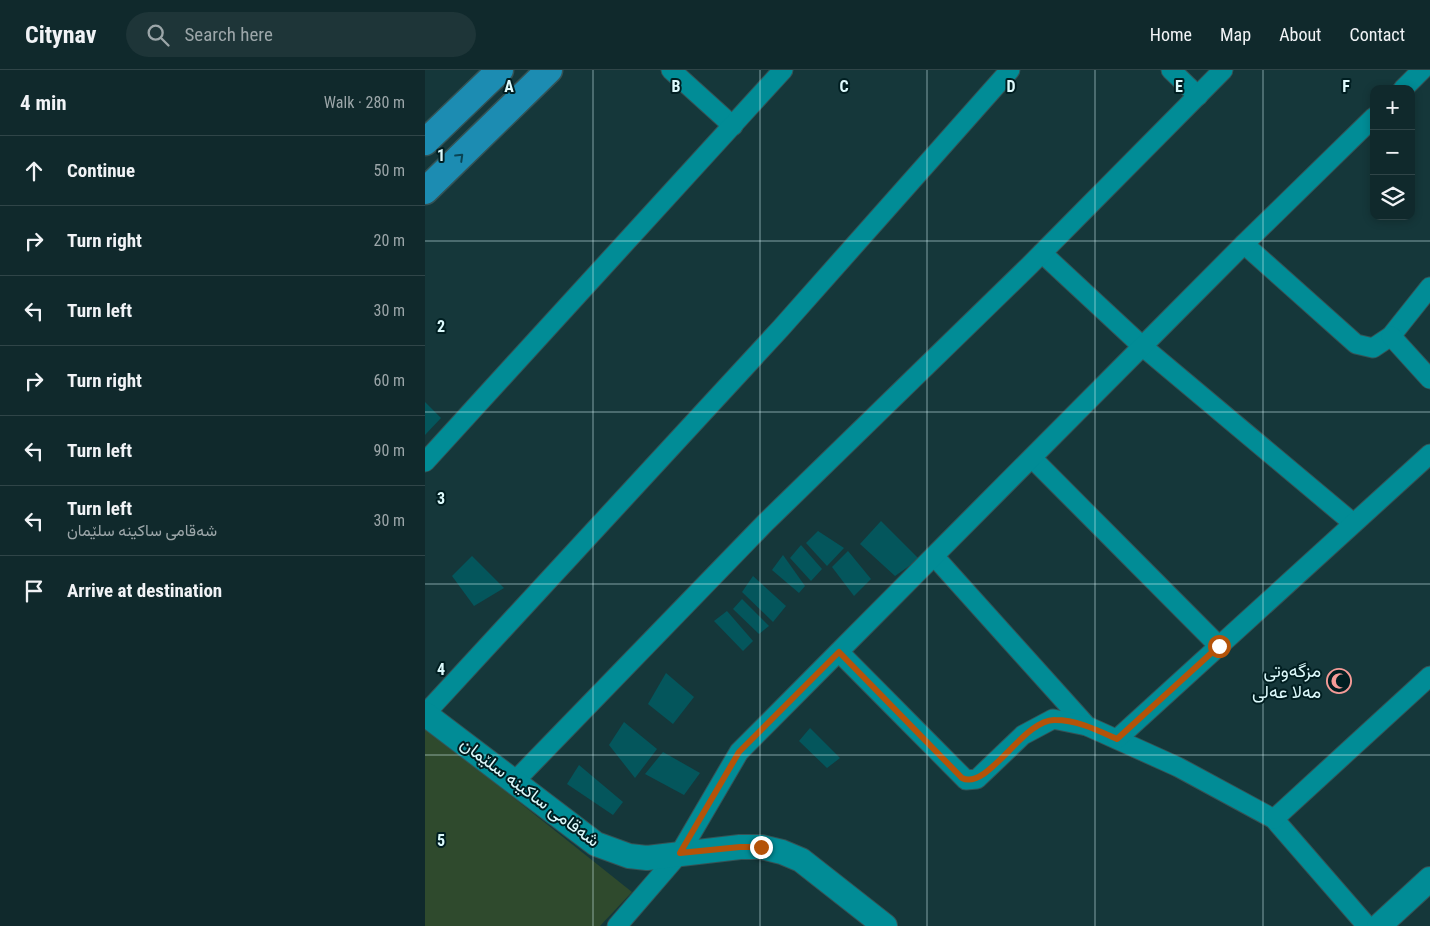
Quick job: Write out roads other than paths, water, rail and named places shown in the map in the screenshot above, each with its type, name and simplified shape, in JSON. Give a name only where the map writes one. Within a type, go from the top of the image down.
[{"type":"main road","points":[[425,142],[500,70]]},
{"type":"main road","points":[[425,191],[549,70]]},
{"type":"street","points":[[671,70],[733,126]]},
{"type":"street","points":[[425,462],[783,70]]},
{"type":"street","points":[[425,714],[781,328],[1010,70]]},
{"type":"street","points":[[1171,70],[1197,96]]},
{"type":"street","points":[[515,781],[765,523],[1042,253],[1223,70]]},
{"type":"street","points":[[1407,85],[1422,70]]},
{"type":"street","points":[[617,926],[680,853],[739,752],[1142,346],[1370,121]]},
{"type":"street","points":[[1244,244],[1356,344],[1373,348],[1391,336],[1430,287]]},
{"type":"street","points":[[1042,253],[1142,346],[1353,524]]},
{"type":"street","points":[[1391,336],[1430,380]]},
{"type":"street","points":[[1117,739],[1430,454]]},
{"type":"street","points":[[1032,458],[1219,646]]},
{"type":"street","points":[[934,556],[1087,726]]},
{"type":"street","points":[[839,652],[966,780],[977,779],[1023,736],[1053,720],[1087,726],[1178,767],[1274,819],[1367,926]]},
{"type":"street","points":[[1274,819],[1430,676]]},
{"type":"street","name":"شەقامی ساکینە سلێمان","points":[[425,714],[596,844],[612,851],[647,858],[740,847],[761,847],[782,852],[801,860],[885,926]]},
{"type":"street","points":[[1379,926],[1430,879]]},
{"type":"place","name":"مزگەوتی مەلا عەلی","points":[[1339,681]]}]
